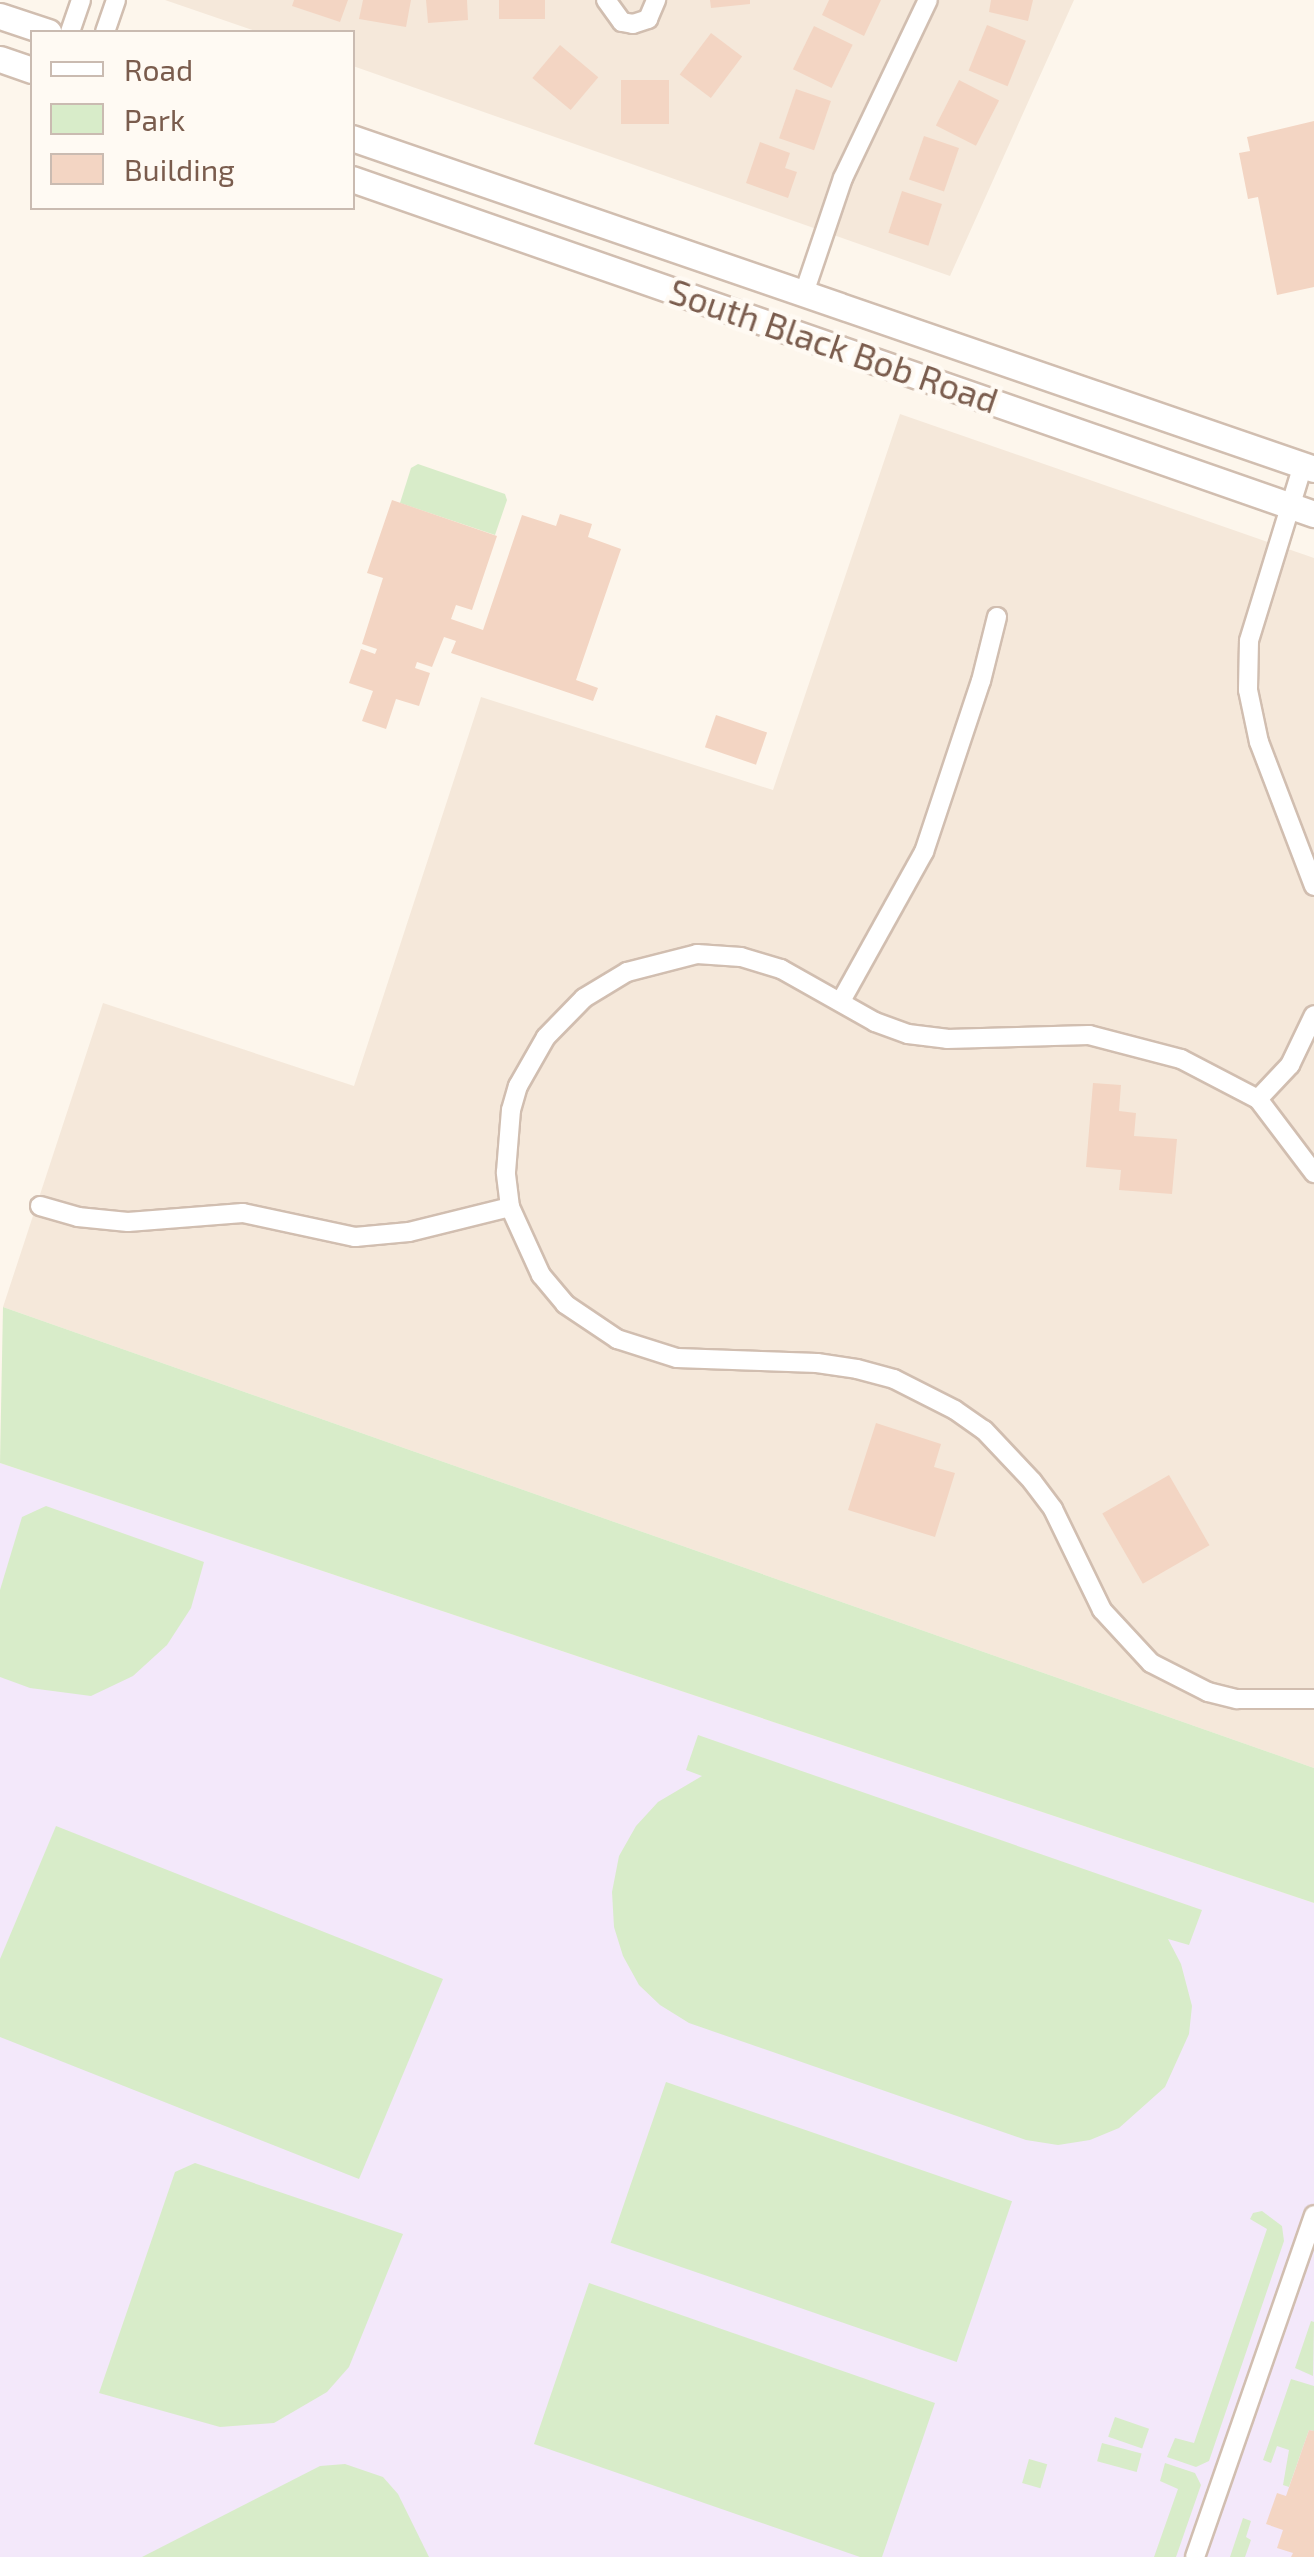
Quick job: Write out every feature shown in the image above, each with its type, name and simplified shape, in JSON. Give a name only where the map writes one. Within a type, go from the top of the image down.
[{"type":"main road","points":[[0,16],[42,30]]},
{"type":"main road","points":[[0,59],[30,69]]},
{"type":"main road","name":"South Black Bob Road","points":[[355,139],[1308,467]]},
{"type":"main road","name":"South Black Bob Road","points":[[355,180],[1302,510]]},
{"type":"street","points":[[71,30],[81,0]]},
{"type":"street","points":[[105,30],[116,0]]},
{"type":"street","points":[[606,0],[622,22],[634,24],[648,19],[656,0]]},
{"type":"street","points":[[804,293],[843,178],[928,0]]},
{"type":"street","points":[[1308,467],[1302,510],[1249,640],[1248,690],[1259,742],[1314,886]]},
{"type":"street","points":[[840,1001],[924,852],[997,617]]},
{"type":"street","points":[[1314,1173],[1258,1100],[1181,1059],[1135,1044],[1088,1035],[947,1040],[874,1022],[781,969],[721,955],[671,958],[604,985],[564,1015],[518,1086],[507,1134],[510,1208],[542,1275],[565,1304],[617,1338],[647,1352],[677,1358],[816,1363],[857,1369],[894,1379],[956,1410],[996,1442],[1032,1481],[1053,1509],[1102,1610],[1122,1637],[1151,1662],[1208,1692],[1237,1699],[1314,1698]]},
{"type":"street","points":[[1258,1100],[1290,1065],[1314,1015]]},
{"type":"street","points":[[40,1206],[78,1217],[128,1222],[243,1213],[355,1237],[409,1232],[510,1208]]},
{"type":"street","points":[[1195,2557],[1314,2216]]},
{"type":"shaded area","points":[[165,0],[1074,0],[950,276],[355,67],[355,30],[252,30]]},
{"type":"shaded area","points":[[900,414],[1314,558],[1314,1768],[3,1307],[103,1003],[354,1086],[481,697],[773,790]]},
{"type":"shaded area","points":[[0,1463],[1314,1903],[1314,2557],[0,2557]]},
{"type":"green space","points":[[418,464],[505,494],[507,500],[495,535],[400,503],[411,468]]},
{"type":"green space","points":[[3,1307],[1314,1768],[1314,1903],[0,1463]]},
{"type":"green space","points":[[46,1506],[204,1562],[191,1608],[167,1645],[133,1676],[91,1696],[30,1688],[0,1677],[0,1590],[22,1517]]},
{"type":"green space","points":[[698,1735],[1202,1910],[1189,1945],[1168,1939],[1181,1964],[1192,2006],[1189,2034],[1165,2087],[1119,2128],[1090,2140],[1058,2145],[1026,2140],[689,2023],[660,2005],[639,1985],[623,1956],[614,1927],[612,1892],[619,1856],[636,1826],[658,1802],[702,1776],[686,1770]]},
{"type":"green space","points":[[56,1826],[443,1979],[359,2179],[0,2037],[0,1959]]},
{"type":"green space","points":[[666,2082],[1012,2201],[957,2362],[611,2243]]},
{"type":"green space","points":[[195,2163],[403,2234],[349,2367],[327,2392],[274,2423],[220,2427],[99,2393],[175,2172]]},
{"type":"green space","points":[[1262,2211],[1282,2226],[1284,2241],[1209,2461],[1196,2467],[1167,2457],[1175,2438],[1194,2443],[1267,2229],[1250,2219],[1253,2213]]},
{"type":"green space","points":[[589,2283],[935,2403],[882,2557],[860,2557],[534,2444]]},
{"type":"green space","points":[[1311,2321],[1314,2322],[1313,2376],[1295,2368]]},
{"type":"green space","points":[[1291,2379],[1314,2386],[1314,2431],[1309,2430],[1289,2487],[1283,2485],[1289,2450],[1277,2446],[1271,2463],[1263,2460]]},
{"type":"green space","points":[[1115,2417],[1149,2429],[1142,2449],[1108,2437]]},
{"type":"green space","points":[[1102,2443],[1142,2454],[1137,2472],[1097,2461]]},
{"type":"green space","points":[[1029,2459],[1047,2464],[1040,2488],[1022,2483]]},
{"type":"green space","points":[[1165,2463],[1195,2473],[1201,2485],[1176,2557],[1154,2557],[1178,2489],[1160,2481]]},
{"type":"green space","points":[[345,2464],[383,2477],[398,2494],[429,2557],[142,2557],[320,2466]]},
{"type":"green space","points":[[1243,2518],[1251,2521],[1246,2537],[1251,2540],[1245,2557],[1230,2557]]},
{"type":"building","points":[[294,0],[348,0],[340,22],[292,6]]},
{"type":"building","points":[[363,0],[411,0],[406,27],[359,19]]},
{"type":"building","points":[[426,0],[467,0],[468,20],[428,23]]},
{"type":"building","points":[[499,0],[545,0],[545,19],[499,19]]},
{"type":"building","points":[[710,0],[750,0],[750,4],[711,8]]},
{"type":"building","points":[[829,0],[881,0],[864,36],[822,15]]},
{"type":"building","points":[[991,0],[1033,0],[1028,21],[989,12]]},
{"type":"building","points":[[987,25],[1026,41],[1008,86],[969,70]]},
{"type":"building","points":[[814,26],[853,45],[832,88],[793,69]]},
{"type":"building","points":[[711,33],[742,56],[711,98],[680,75]]},
{"type":"building","points":[[560,45],[598,77],[571,110],[532,78]]},
{"type":"building","points":[[621,80],[669,80],[669,124],[621,124]]},
{"type":"building","points":[[959,80],[999,100],[976,146],[936,125]]},
{"type":"building","points":[[796,89],[831,101],[814,150],[779,138]]},
{"type":"building","points":[[1314,121],[1314,287],[1277,295],[1258,197],[1248,199],[1239,153],[1250,151],[1247,137]]},
{"type":"building","points":[[924,136],[959,148],[944,192],[909,179]]},
{"type":"building","points":[[760,142],[790,153],[785,168],[797,172],[788,198],[746,183]]},
{"type":"building","points":[[902,191],[942,204],[928,246],[888,233]]},
{"type":"building","points":[[392,500],[497,536],[472,610],[456,605],[451,619],[483,630],[522,515],[556,526],[560,514],[592,524],[588,537],[621,549],[576,680],[598,688],[593,701],[451,653],[456,641],[444,637],[432,667],[417,662],[415,668],[430,673],[419,706],[396,699],[386,729],[362,721],[373,691],[349,683],[361,649],[375,654],[377,649],[362,644],[383,578],[367,573]]},
{"type":"building","points":[[716,715],[767,733],[756,765],[705,747]]},
{"type":"building","points":[[1093,1083],[1121,1085],[1119,1111],[1136,1113],[1134,1136],[1177,1139],[1172,1194],[1119,1190],[1121,1170],[1086,1167]]},
{"type":"building","points":[[876,1423],[941,1444],[934,1467],[955,1473],[935,1537],[848,1510]]},
{"type":"building","points":[[1169,1475],[1210,1545],[1143,1584],[1102,1514]]},
{"type":"building","points":[[1309,2430],[1314,2431],[1314,2557],[1291,2557],[1293,2553],[1277,2548],[1283,2530],[1266,2524],[1277,2493],[1286,2496]]}]
